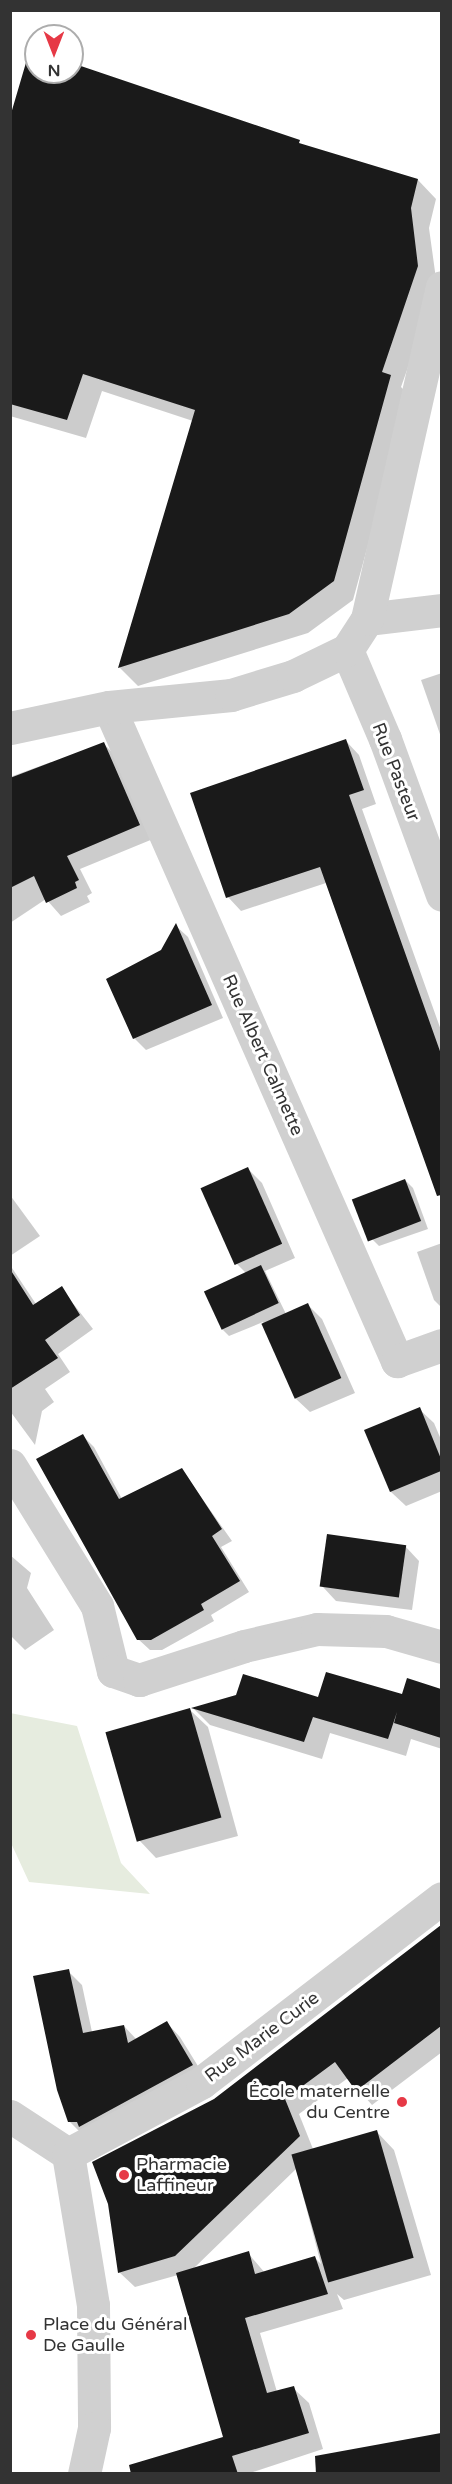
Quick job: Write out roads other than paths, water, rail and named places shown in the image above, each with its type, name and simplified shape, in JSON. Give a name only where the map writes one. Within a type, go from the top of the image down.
[{"type":"street","points":[[10,728],[109,706],[231,695],[293,676],[346,650],[368,619],[441,287]]},
{"type":"street","points":[[368,619],[441,610]]},
{"type":"street","name":"Rue Pasteur","points":[[346,650],[385,739],[441,895]]},
{"type":"street","name":"Rue Albert Calmette","points":[[109,706],[398,1361],[441,1345]]},
{"type":"street","points":[[10,1465],[97,1606],[113,1671],[140,1680],[244,1646],[317,1629],[386,1631],[441,1647]]},
{"type":"street","name":"Rue Marie Curie","points":[[68,2154],[202,2082],[441,1898]]},
{"type":"street","points":[[10,2116],[68,2154],[93,2305],[93,2428],[84,2474]]},
{"type":"place","name":"École maternelle du Centre","points":[[402,2102]]},
{"type":"place","name":"Pharmacie Laffineur","points":[[124,2175]]},
{"type":"place","name":"Place du Général De Gaulle","points":[[31,2335]]}]
